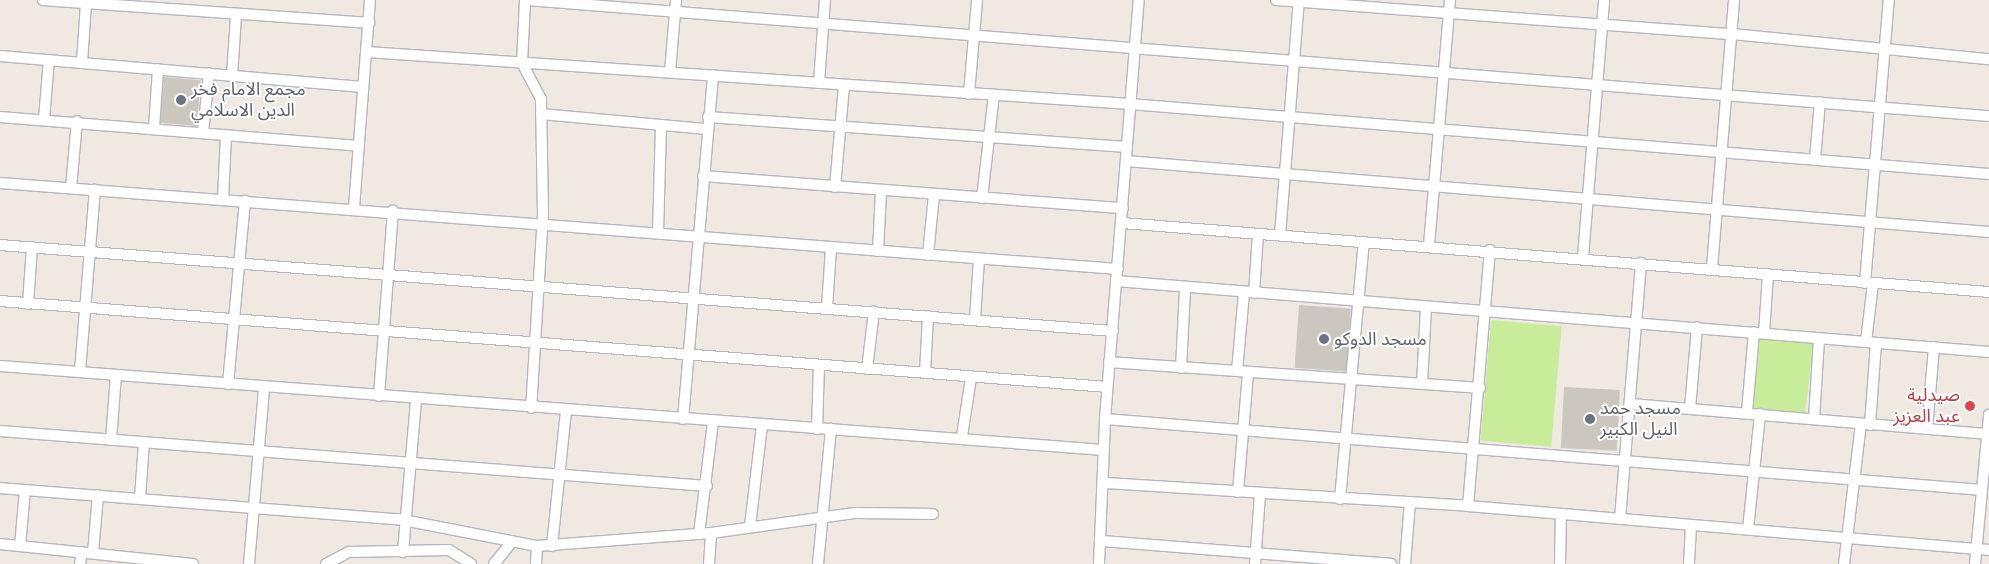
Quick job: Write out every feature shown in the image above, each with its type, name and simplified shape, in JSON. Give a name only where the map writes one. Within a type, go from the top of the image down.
[{"type":"street","points":[[49,0],[86,3],[160,4],[236,15],[368,23]]},
{"type":"street","points":[[354,208],[370,0]]},
{"type":"street","points":[[531,408],[543,225],[539,91],[522,63],[526,0],[675,5],[823,24],[1134,46],[1294,61],[1989,116]]},
{"type":"street","points":[[819,83],[826,0]]},
{"type":"street","points":[[969,94],[977,0]]},
{"type":"street","points":[[1099,564],[1106,483],[1104,450],[1107,387],[1139,0]]},
{"type":"street","points":[[1276,0],[1449,15],[1732,34],[1989,59]]},
{"type":"street","points":[[1429,245],[1450,0]]},
{"type":"street","points":[[1583,257],[1590,140],[1604,0]]},
{"type":"street","points":[[1712,268],[1734,0]]},
{"type":"street","points":[[1844,564],[1855,480],[1866,424],[1871,342],[1869,283],[1870,222],[1889,0]]},
{"type":"street","points":[[1280,235],[1299,1]]},
{"type":"street","points":[[82,62],[86,3]]},
{"type":"street","points":[[670,72],[675,5]]},
{"type":"street","points":[[232,76],[236,15]]},
{"type":"street","points":[[367,52],[1290,116],[1722,150],[1989,174]]},
{"type":"street","points":[[0,56],[363,86]]},
{"type":"street","points":[[44,119],[50,60]]},
{"type":"street","points":[[154,128],[158,69]]},
{"type":"street","points":[[203,133],[209,73]]},
{"type":"street","points":[[683,419],[713,75]]},
{"type":"street","points":[[835,187],[844,86]]},
{"type":"street","points":[[982,198],[994,95]]},
{"type":"street","points":[[1815,159],[1820,102]]},
{"type":"street","points":[[541,114],[707,129]]},
{"type":"street","points":[[0,117],[77,121],[359,146]]},
{"type":"street","points":[[708,117],[1127,147]]},
{"type":"street","points":[[71,188],[77,121]]},
{"type":"street","points":[[658,234],[661,126]]},
{"type":"street","points":[[222,199],[226,135]]},
{"type":"street","points":[[1126,161],[1284,171],[1989,232]]},
{"type":"street","points":[[703,176],[881,192],[1123,208]]},
{"type":"street","points":[[0,183],[354,208],[543,225],[658,234],[698,235],[831,248],[1118,269]]},
{"type":"street","points":[[80,371],[95,190]]},
{"type":"street","points":[[878,251],[881,192]]},
{"type":"street","points":[[928,255],[934,195]]},
{"type":"street","points":[[228,384],[245,200]]},
{"type":"street","points":[[379,396],[393,211]]},
{"type":"street","points":[[1122,223],[1583,257],[1989,292]]},
{"type":"street","points":[[1237,371],[1258,234]]},
{"type":"street","points":[[1340,499],[1364,242]]},
{"type":"street","points":[[0,245],[539,288],[694,297],[1113,331]]},
{"type":"street","points":[[28,304],[32,248]]},
{"type":"street","points":[[827,308],[831,248]]},
{"type":"street","points":[[1468,506],[1487,312],[1490,250]]},
{"type":"street","points":[[975,319],[979,259]]},
{"type":"street","points":[[1620,519],[1641,262]]},
{"type":"street","points":[[1764,333],[1768,274]]},
{"type":"street","points":[[1116,281],[1989,352]]},
{"type":"street","points":[[1181,368],[1185,288]]},
{"type":"street","points":[[0,301],[535,346],[688,355],[1107,387]]},
{"type":"street","points":[[1422,384],[1426,307]]},
{"type":"street","points":[[867,369],[874,311]]},
{"type":"street","points":[[925,373],[928,316]]},
{"type":"street","points":[[1690,409],[1696,327]]},
{"type":"street","points":[[1747,412],[1754,332]]},
{"type":"street","points":[[1814,418],[1819,339]]},
{"type":"street","points":[[1928,429],[1934,347]]},
{"type":"street","points":[[1109,362],[1181,368],[1351,377],[1480,388]]},
{"type":"street","points":[[0,366],[762,426],[962,436],[1104,450]]},
{"type":"street","points":[[817,428],[819,366]]},
{"type":"street","points":[[1238,492],[1248,372]]},
{"type":"street","points":[[111,440],[116,375]]},
{"type":"street","points":[[962,436],[971,378]]},
{"type":"street","points":[[249,564],[264,388]]},
{"type":"street","points":[[403,552],[404,520],[416,400]]},
{"type":"street","points":[[1630,404],[1747,412],[1987,434]]},
{"type":"street","points":[[552,546],[566,411]]},
{"type":"street","points":[[1748,529],[1760,414]]},
{"type":"street","points":[[1975,564],[1989,415]]},
{"type":"street","points":[[1105,419],[1473,446],[1625,461],[1982,490]]},
{"type":"street","points":[[699,534],[707,486],[713,421]]},
{"type":"street","points":[[750,526],[762,426]]},
{"type":"street","points":[[818,564],[831,429]]},
{"type":"street","points":[[0,431],[707,486]]},
{"type":"street","points":[[140,498],[144,442]]},
{"type":"street","points":[[1106,483],[1260,495],[1468,506],[1748,529],[1847,540],[1989,550]]},
{"type":"street","points":[[0,488],[404,520],[537,546],[711,533],[823,516],[933,514]]},
{"type":"street","points":[[20,546],[25,490]]},
{"type":"street","points":[[93,552],[98,495]]},
{"type":"street","points":[[1255,564],[1260,495]]},
{"type":"street","points":[[1405,564],[1410,502]]},
{"type":"street","points":[[1560,564],[1561,514]]},
{"type":"street","points":[[1689,564],[1692,525]]},
{"type":"street","points":[[709,564],[711,533]]},
{"type":"street","points":[[1101,541],[1391,564]]},
{"type":"street","points":[[494,564],[512,542]]},
{"type":"street","points":[[0,544],[93,552],[193,564]]},
{"type":"street","points":[[536,564],[537,546]]},
{"type":"street","points":[[326,564],[336,560],[403,552],[452,550],[471,564]]},
{"type":"street","points":[[80,564],[82,552]]},
{"type":"green space","points":[[1491,320],[1562,326],[1551,447],[1480,441]]},
{"type":"green space","points":[[1759,337],[1814,344],[1805,414],[1750,407]]},
{"type":"building","name":"مجمع الامام فخر الدين الاسلامي","points":[[164,77],[201,80],[197,126],[160,123]]},
{"type":"building","name":"مسجد الدوكو","points":[[1299,305],[1351,309],[1346,371],[1295,368]]},
{"type":"building","name":"مسجد حمد النيل الكبير","points":[[1564,387],[1620,390],[1617,451],[1561,448]]},
{"type":"place","name":"مجمع الامام فخر الدين الاسلامي","points":[[181,100]]},
{"type":"place","name":"مسجد الدوكو","points":[[1324,339]]},
{"type":"place","name":"صيدلية عبد العزيز","points":[[1970,406]]},
{"type":"place","name":"مسجد حمد النيل الكبير","points":[[1590,419]]}]
